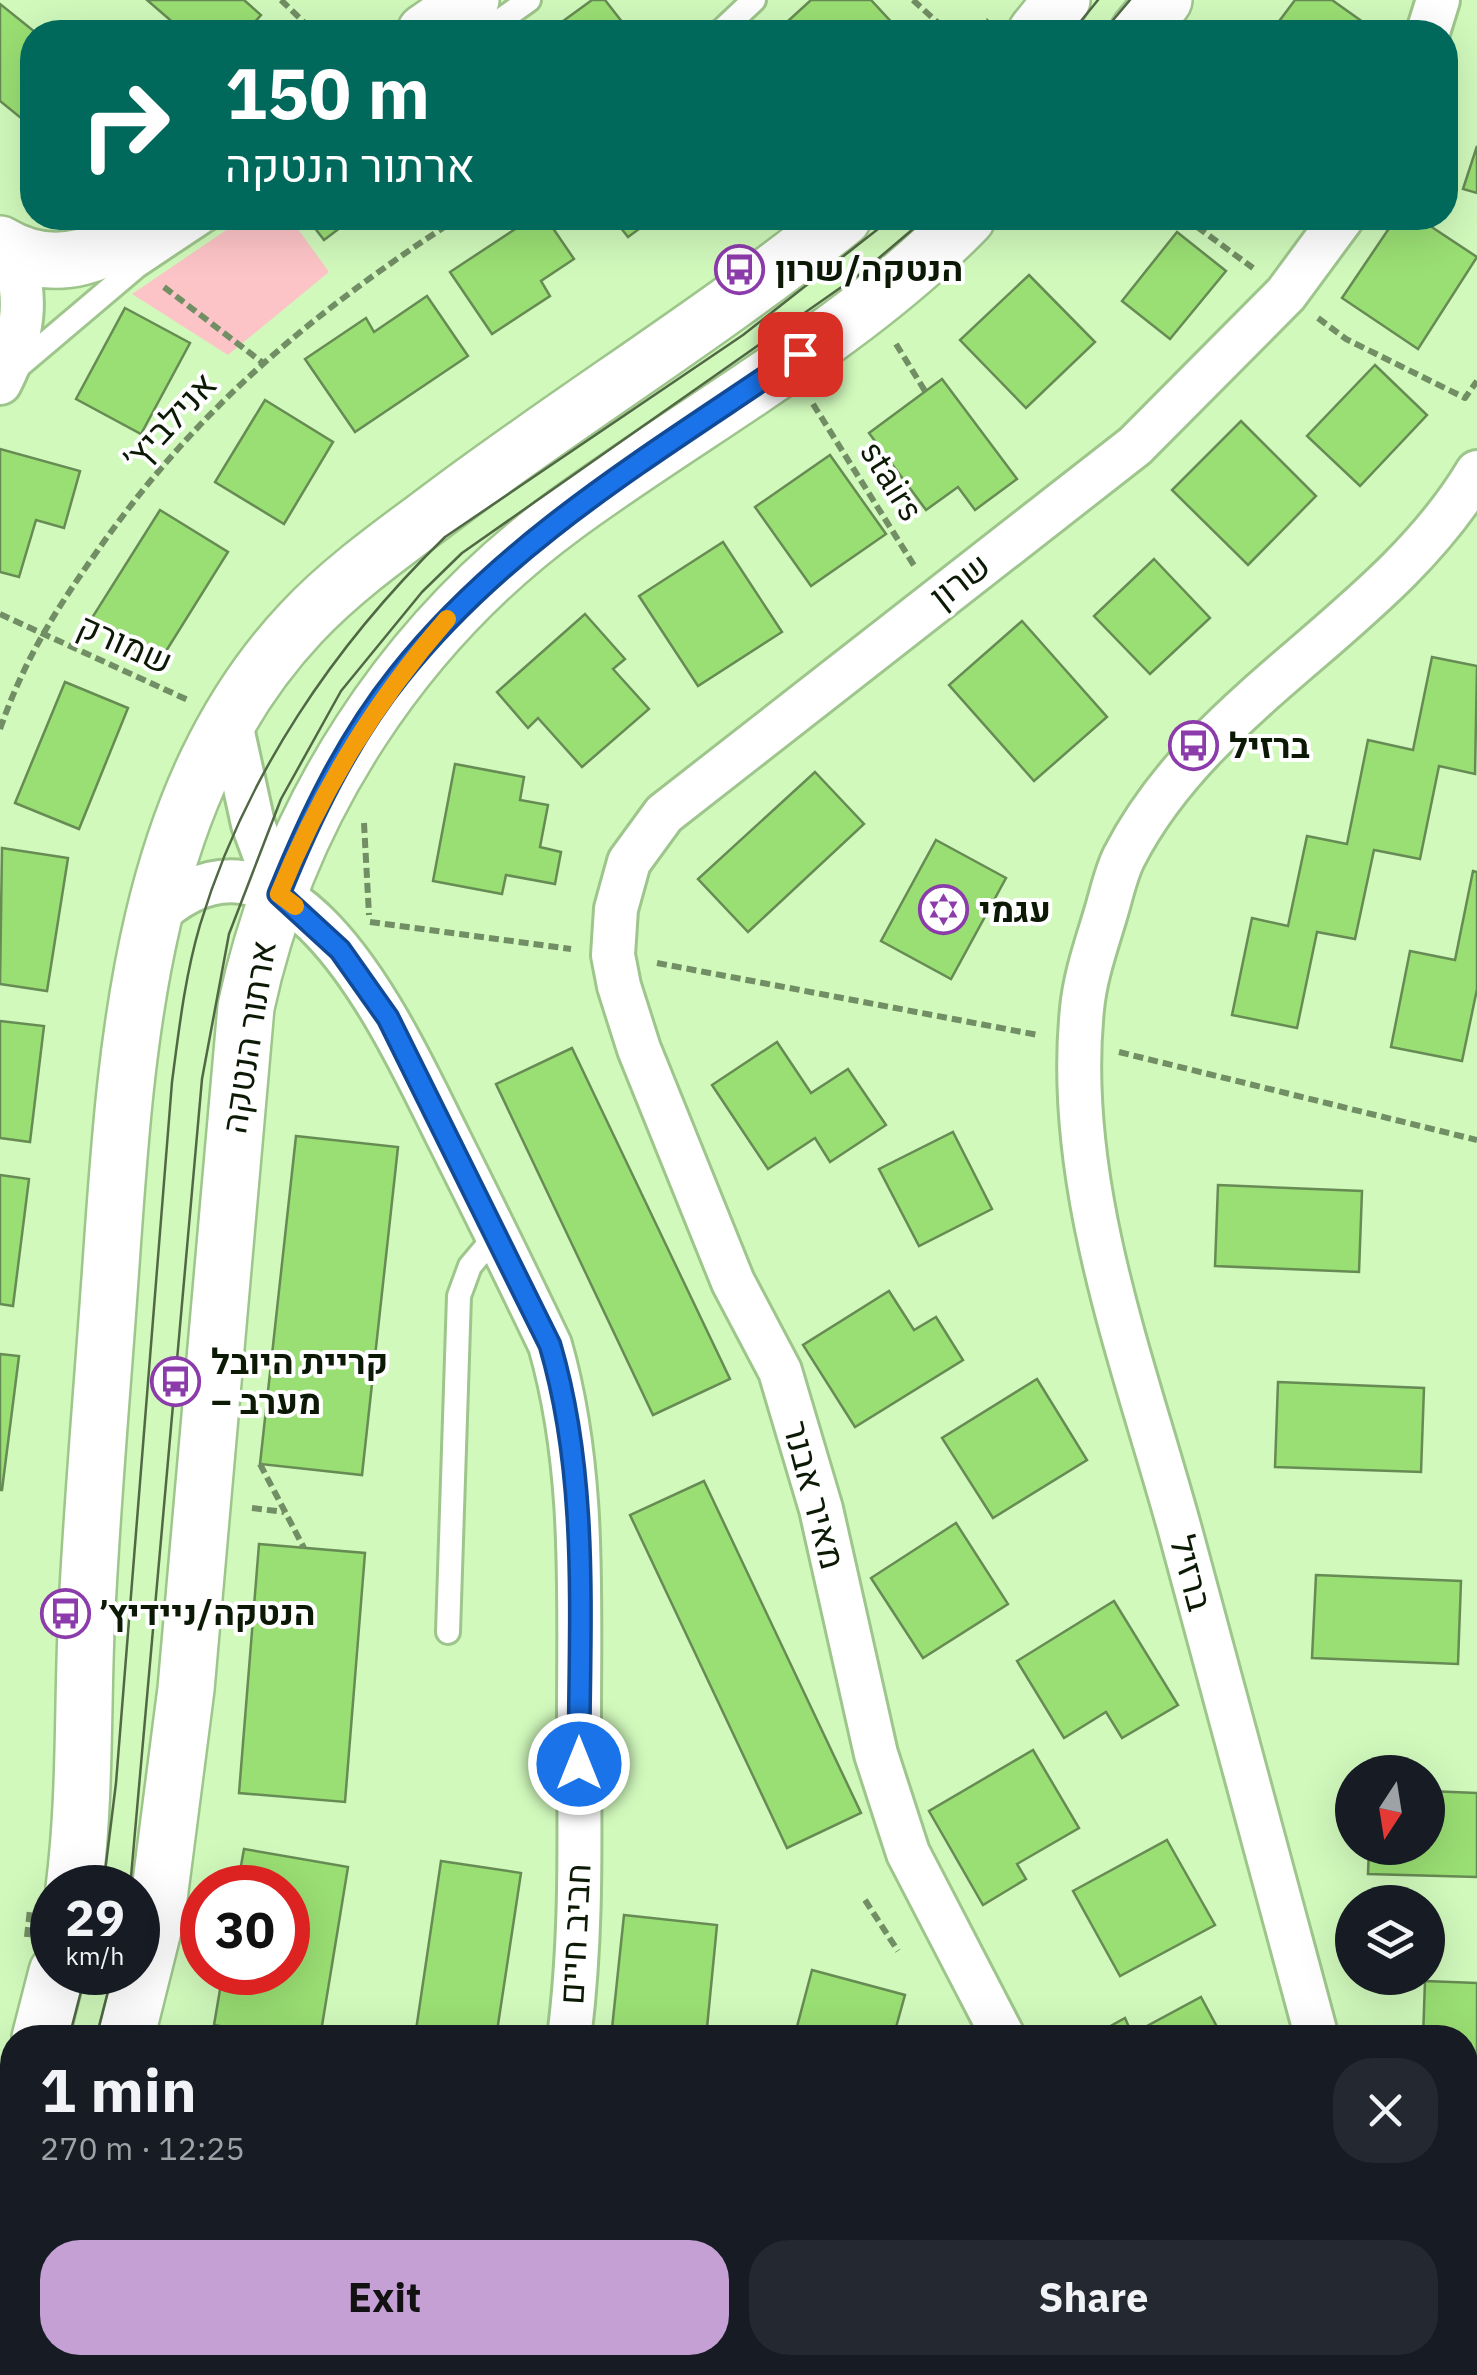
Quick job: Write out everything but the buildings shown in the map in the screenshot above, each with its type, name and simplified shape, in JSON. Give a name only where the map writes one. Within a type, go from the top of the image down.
[{"type":"main road","points":[[443,20],[472,0]]},
{"type":"main road","points":[[1046,20],[1062,0]]},
{"type":"main road","points":[[1148,20],[1164,0]]},
{"type":"main road","points":[[75,1865],[87,1608],[130,1040],[152,919],[186,818],[230,720],[300,624],[345,582],[490,471],[713,316],[827,230]]},
{"type":"main road","name":"ארתור הנטקה","points":[[129,2025],[156,1914],[186,1688],[242,1037],[262,939],[289,902],[314,811],[397,676],[500,567],[564,516],[857,313],[954,230]]},
{"type":"main road","points":[[5,247],[44,260],[90,258],[113,248],[147,242]]},
{"type":"main road","points":[[44,2025],[52,1995]]},
{"type":"street","name":"שרון","points":[[613,955],[616,909],[629,862],[664,814],[1136,446],[1286,294],[1333,230]]},
{"type":"street","points":[[0,383],[16,352],[23,295],[5,247]]},
{"type":"street","name":"ברזיל","points":[[1313,2025],[1104,1248],[1084,1134],[1080,1042],[1091,961],[1123,858],[1162,800],[1225,722],[1330,636],[1410,556],[1477,472]]},
{"type":"street","points":[[230,720],[254,824],[289,902]]},
{"type":"street","points":[[152,919],[179,897],[215,883],[246,881],[289,902]]},
{"type":"street","name":"חביב חיים","points":[[289,902],[340,950],[388,1018],[550,1345],[566,1400],[578,1491],[579,1959],[571,2025]]},
{"type":"street","name":"מאיר אבנר","points":[[613,955],[646,1067],[733,1282],[780,1371],[821,1509],[876,1754],[908,1853],[997,2025]]},
{"type":"lane","points":[[501,20],[530,0]]},
{"type":"lane","points":[[733,20],[754,0]]},
{"type":"lane","points":[[0,383],[147,242],[178,230]]},
{"type":"lane","points":[[448,1632],[460,1296],[470,1266],[497,1234]]},
{"type":"path","points":[[281,0],[302,20]]},
{"type":"path","points":[[913,0],[935,20]]},
{"type":"path","name":"אנילביץ׳","points":[[0,729],[40,632],[146,480],[220,400],[263,363],[374,273],[440,230]]},
{"type":"path","points":[[1201,230],[1346,339],[1465,398],[1477,380]]},
{"type":"path","points":[[147,242],[263,363]]},
{"type":"path","points":[[890,334],[925,391]]},
{"type":"path","name":"stairs","points":[[804,390],[936,600]]},
{"type":"path","name":"שמורק","points":[[0,614],[230,720]]},
{"type":"path","points":[[358,812],[368,829],[369,922]]},
{"type":"path","points":[[289,902],[369,922],[613,955],[1080,1042],[1477,1140]]},
{"type":"path","points":[[260,1464],[304,1548]]},
{"type":"path","points":[[237,1506],[285,1512]]},
{"type":"path","points":[[865,1900],[898,1950]]},
{"type":"shaded area","points":[[226,230],[299,230],[329,272],[228,355],[132,294]]},
{"type":"tram line","points":[[1082,20],[1098,0]]},
{"type":"tram line","points":[[1113,20],[1130,0]]},
{"type":"tram line","points":[[106,1865],[116,1783],[172,1082],[183,1003],[200,925],[242,817],[268,765],[331,668],[366,622],[445,537],[743,335],[877,230]]},
{"type":"tram line","points":[[132,1865],[202,1079],[229,934],[281,799],[341,691],[422,592],[462,553],[860,274],[912,230]]},
{"type":"tram line","points":[[72,2025],[80,1995]]},
{"type":"tram line","points":[[99,2025],[107,1995]]},
{"type":"slow traffic","points":[[295,906],[279,894],[314,811],[397,676],[447,619]]},
{"type":"place","name":"הנטקה/שרון","points":[[740,269]]},
{"type":"place","name":"ברזיל","points":[[1194,746]]},
{"type":"place","name":"עגמי","points":[[944,910]]},
{"type":"place","name":"קריית היובל – מערב","points":[[176,1382]]},
{"type":"place","name":"הנטקה/ניידיץ׳","points":[[65,1613]]},
{"type":"route","points":[[579,1764],[578,1491],[566,1400],[550,1345],[388,1018],[340,950],[279,894],[314,811],[353,742],[397,676],[451,615],[500,567],[564,516],[800,354]]}]
